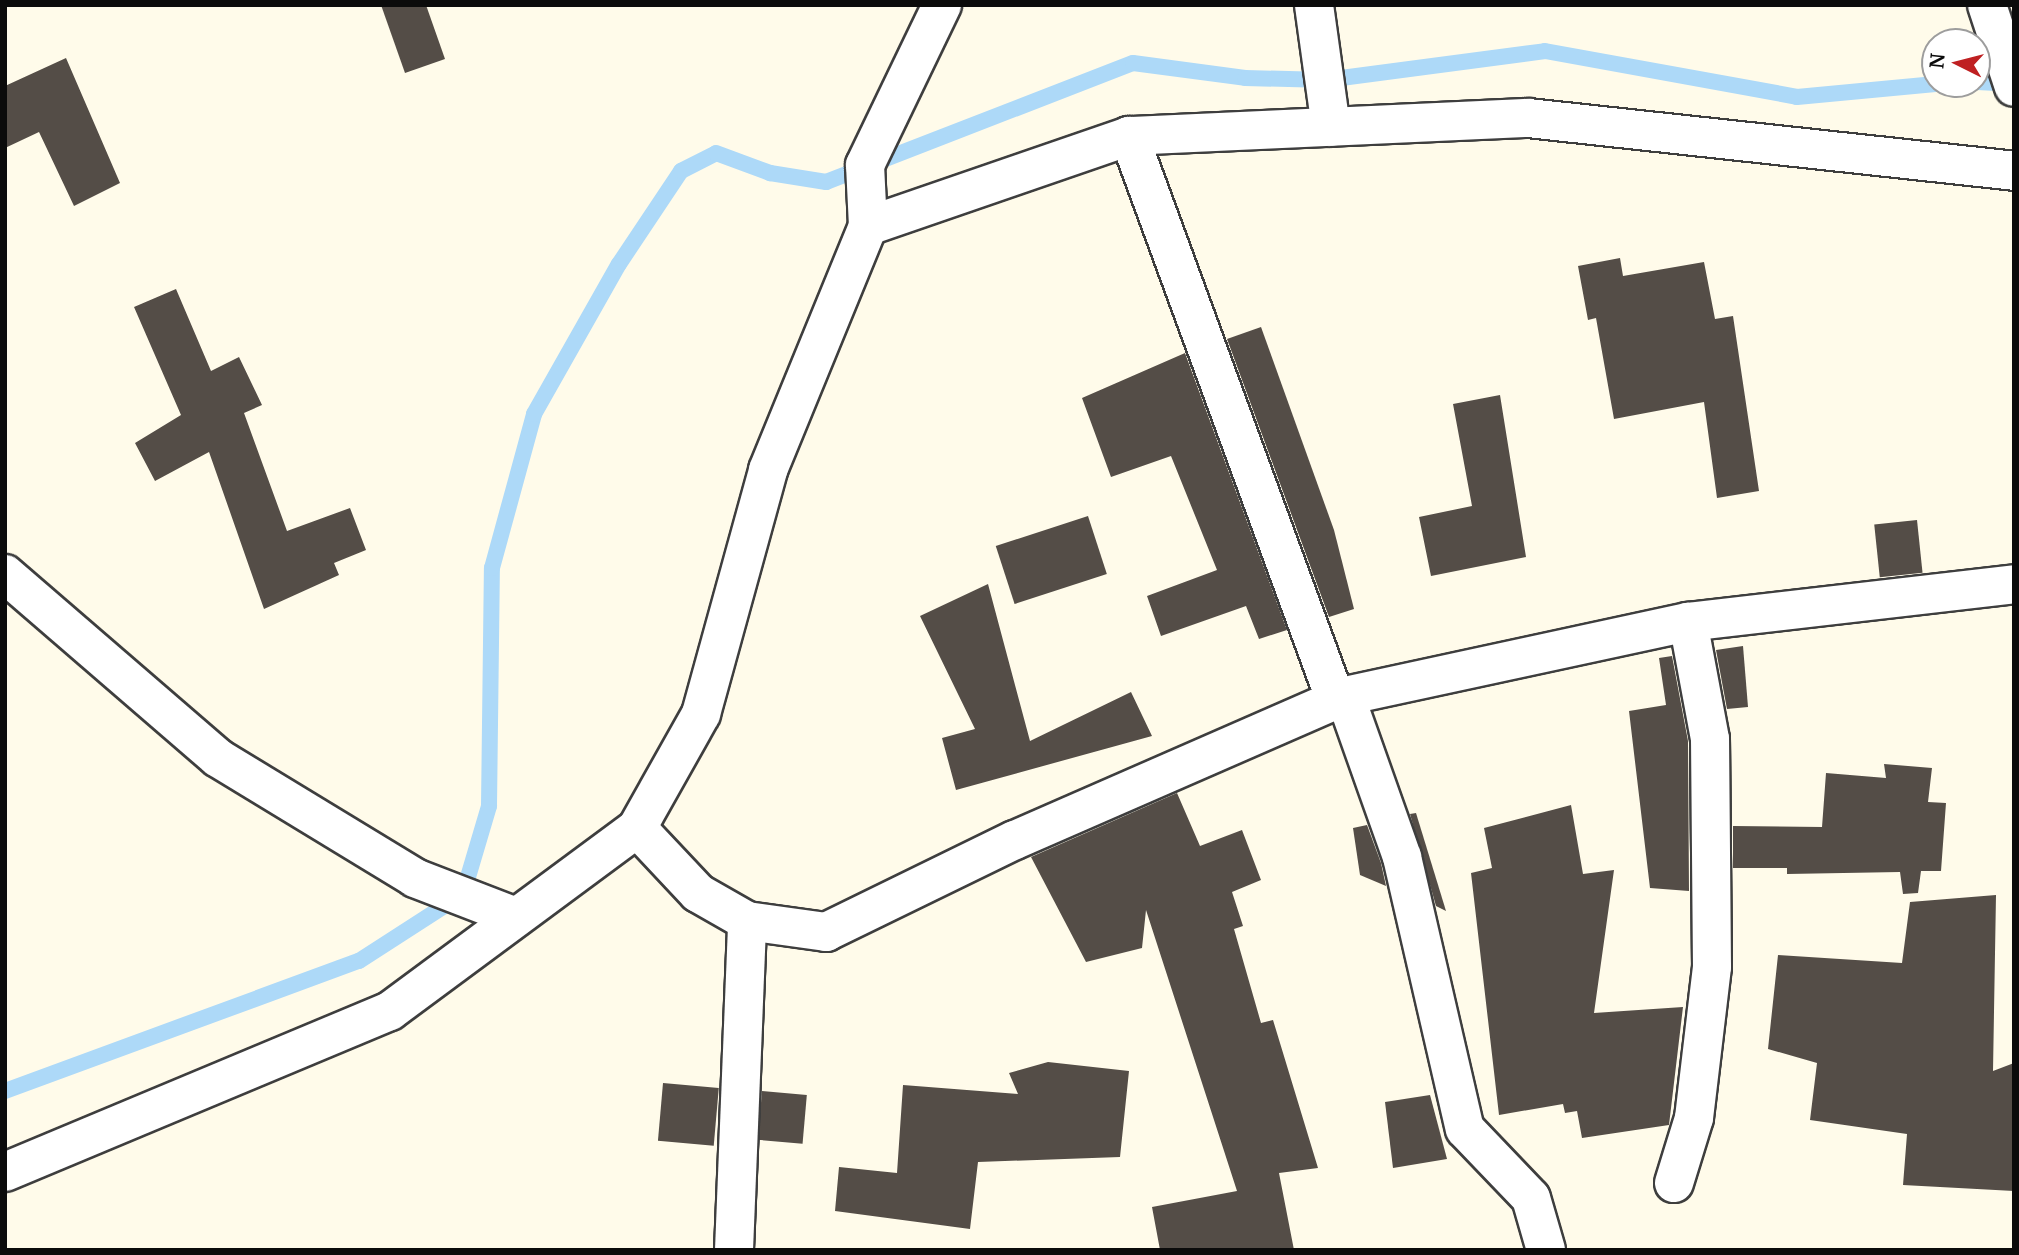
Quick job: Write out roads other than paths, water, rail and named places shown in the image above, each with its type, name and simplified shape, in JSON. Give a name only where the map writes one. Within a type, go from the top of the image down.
[{"type":"street","points":[[5,1172],[390,1011],[637,828],[701,714],[768,470],[868,226],[865,165],[942,5]]},
{"type":"street","points":[[1314,5],[1331,127]]},
{"type":"street","points":[[1987,5],[2014,87]]},
{"type":"street","points":[[868,226],[1129,136],[1528,118],[2014,171]]},
{"type":"street","points":[[1129,136],[1402,858],[1465,1129],[1531,1199],[1546,1250]]},
{"type":"street","points":[[5,574],[75,641],[218,758],[415,878],[516,917]]},
{"type":"street","points":[[637,828],[698,893],[747,921],[826,932],[1015,840],[1340,698],[1688,622],[2014,584]]},
{"type":"street","points":[[1674,1183],[1694,1118],[1712,967],[1710,739],[1688,622]]},
{"type":"street","points":[[734,1250],[747,921]]},
{"type":"waterway","points":[[5,1091],[359,961],[463,894],[489,806],[492,568],[534,414],[619,264],[681,171],[716,153],[770,173],[826,182],[1133,63],[1245,78],[1326,80],[1545,51],[1797,97],[1921,85]]},
{"type":"waterway","points":[[1991,83],[2011,84]]}]
